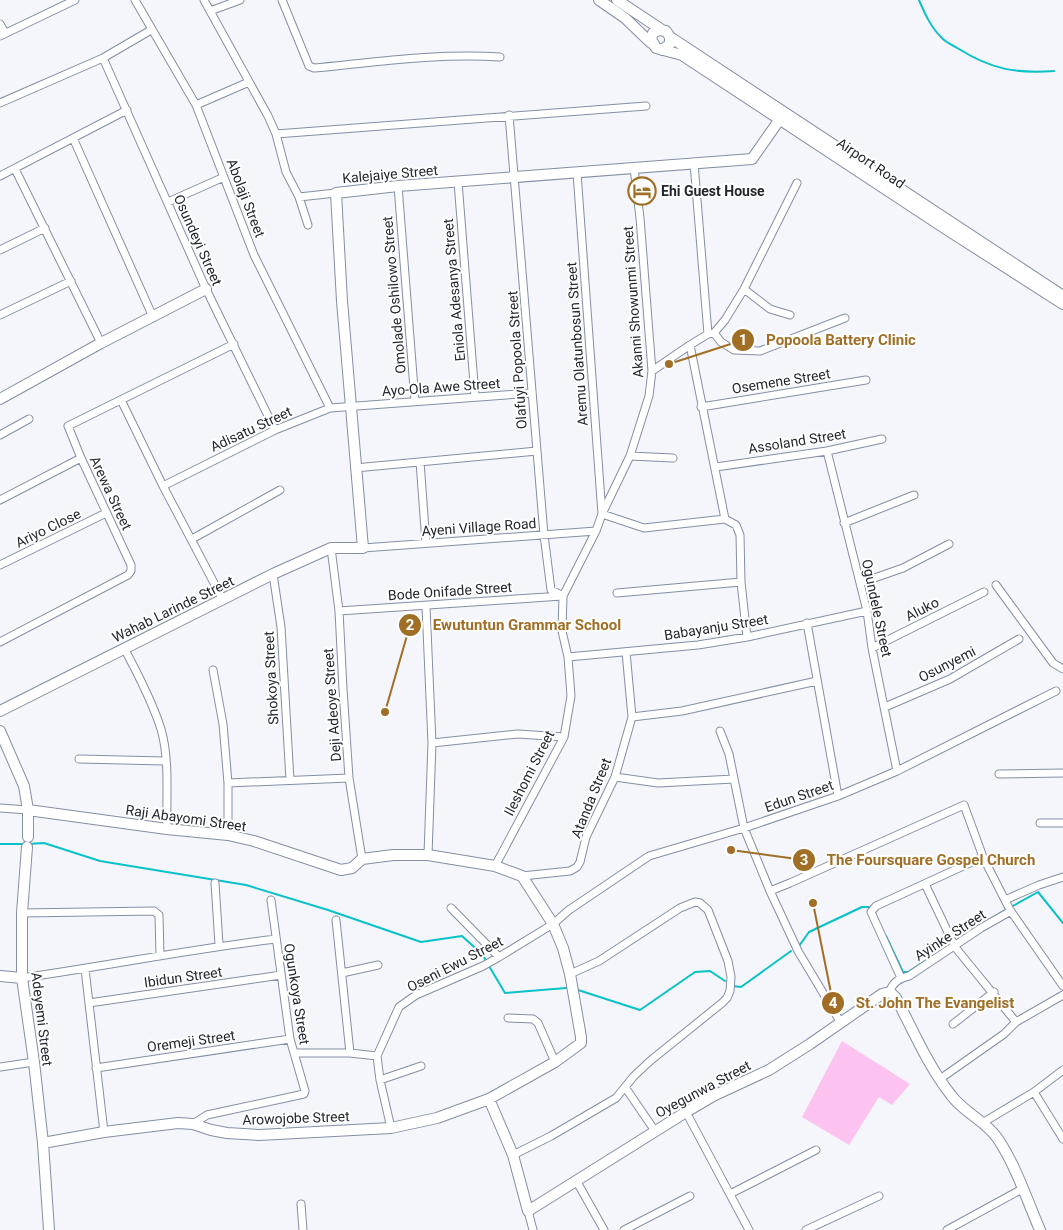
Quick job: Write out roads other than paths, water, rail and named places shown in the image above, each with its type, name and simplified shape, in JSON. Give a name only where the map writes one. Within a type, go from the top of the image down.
[{"type":"street","points":[[0,24],[2,34],[59,3],[75,0]]},
{"type":"street","name":"Abolaji Street","points":[[135,0],[196,105],[254,255],[330,408]]},
{"type":"street","points":[[204,0],[249,82],[259,96],[276,134],[286,172],[299,197],[308,225]]},
{"type":"street","points":[[210,11],[240,0]]},
{"type":"street","points":[[282,0],[309,66],[314,68],[418,57],[470,55],[500,57]]},
{"type":"street","points":[[599,0],[625,18],[656,48],[662,50],[668,46],[666,33],[653,33],[651,43]]},
{"type":"street","name":"Airport Road","points":[[617,0],[1063,296]]},
{"type":"street","points":[[0,103],[103,58],[151,30]]},
{"type":"street","name":"Airport Road","points":[[662,50],[682,55],[1063,304]]},
{"type":"street","name":"Osundeyi Street","points":[[103,58],[206,290],[275,430]]},
{"type":"street","points":[[196,105],[249,82]]},
{"type":"street","points":[[276,134],[646,106]]},
{"type":"street","points":[[0,176],[127,110]]},
{"type":"street","name":"Olafuyi Popoola Street","points":[[508,115],[544,535],[551,590],[563,596]]},
{"type":"street","name":"Kalejaiye Street","points":[[363,548],[342,301],[336,193],[398,186],[752,159],[780,119]]},
{"type":"street","points":[[73,138],[153,317]]},
{"type":"street","points":[[694,163],[711,333],[734,350],[760,351],[844,318]]},
{"type":"street","name":"Akanni Showunmi Street","points":[[563,596],[596,531],[602,514],[630,456],[649,396],[652,371],[640,218],[634,168]]},
{"type":"street","points":[[16,169],[101,343]]},
{"type":"street","name":"Aremu Olatunbosun Street","points":[[577,173],[602,514]]},
{"type":"street","points":[[168,202],[224,177]]},
{"type":"street","name":"Eniola Adesanya Street","points":[[458,182],[475,396]]},
{"type":"street","points":[[652,371],[711,333],[725,320],[744,289],[797,183]]},
{"type":"street","name":"Omolade Oshilowo Street","points":[[398,186],[415,401]]},
{"type":"street","points":[[299,197],[336,193]]},
{"type":"street","points":[[0,250],[44,228]]},
{"type":"street","points":[[0,315],[70,281]]},
{"type":"street","points":[[744,289],[770,308],[790,315]]},
{"type":"street","points":[[0,399],[101,343],[206,290]]},
{"type":"street","points":[[223,600],[163,486],[121,400],[234,344]]},
{"type":"street","points":[[690,345],[725,519]]},
{"type":"street","name":"Osemene Street","points":[[701,406],[866,380]]},
{"type":"street","name":"Ayo-Ola Awe Street","points":[[352,406],[532,393]]},
{"type":"street","name":"Arewa Street","points":[[0,642],[128,575],[131,571],[131,565],[68,426],[121,400]]},
{"type":"street","name":"Adisatu Street","points":[[163,486],[275,430],[330,408],[352,406]]},
{"type":"street","points":[[0,435],[27,420]]},
{"type":"street","name":"Assoland Street","points":[[716,467],[827,451],[882,439]]},
{"type":"street","points":[[356,468],[537,450]]},
{"type":"street","name":"Ogundele Street","points":[[827,451],[867,610],[872,648],[897,771]]},
{"type":"street","points":[[630,456],[673,458]]},
{"type":"street","points":[[0,500],[81,458]]},
{"type":"street","points":[[420,462],[426,543]]},
{"type":"street","points":[[192,539],[280,490]]},
{"type":"street","points":[[844,523],[914,494]]},
{"type":"street","name":"Ariyo Close","points":[[0,565],[106,513]]},
{"type":"street","points":[[602,514],[644,528],[725,519],[736,525],[740,535],[741,582],[747,637]]},
{"type":"street","name":"Ayeni Village Road","points":[[363,548],[596,531]]},
{"type":"street","points":[[860,583],[903,568],[949,544]]},
{"type":"street","name":"Wahab Larinde Street","points":[[0,711],[273,574],[331,548],[363,548]]},
{"type":"street","name":"Deji Adeoye Street","points":[[331,548],[340,611],[349,778],[362,859]]},
{"type":"street","name":"Shokoya Street","points":[[273,574],[281,627],[290,780]]},
{"type":"street","points":[[617,594],[741,582]]},
{"type":"street","points":[[996,584],[1053,663],[1063,669]]},
{"type":"street","name":"Aluko","points":[[872,648],[984,592]]},
{"type":"street","name":"Bode Onifade Street","points":[[340,611],[426,607],[563,596]]},
{"type":"street","name":"Ileshomi Street","points":[[495,866],[564,737],[571,696],[568,657],[562,631],[563,596]]},
{"type":"street","points":[[426,607],[432,743],[428,855]]},
{"type":"street","name":"Babayanju Street","points":[[568,657],[698,645],[747,637],[867,610]]},
{"type":"street","points":[[807,623],[838,796]]},
{"type":"street","name":"Osunyemi","points":[[885,707],[950,678],[1019,639]]},
{"type":"street","points":[[124,648],[145,689],[161,730],[166,761],[167,829]]},
{"type":"street","name":"Atanda Street","points":[[522,876],[570,871],[577,867],[586,837],[615,777],[632,717],[626,652]]},
{"type":"street","points":[[213,670],[223,724],[228,783],[228,835]]},
{"type":"street","points":[[632,717],[682,711],[817,681]]},
{"type":"street","name":"Edun Street","points":[[553,924],[569,910],[649,856],[744,828],[838,796],[897,771],[1056,691]]},
{"type":"street","name":"Adeyemi Street","points":[[0,731],[24,786],[28,810],[28,842],[22,913],[22,978],[43,1143],[49,1230]]},
{"type":"street","points":[[720,731],[729,754],[744,828],[798,951],[841,1023]]},
{"type":"street","points":[[432,743],[518,734],[564,737]]},
{"type":"street","points":[[79,759],[166,761]]},
{"type":"street","points":[[999,774],[1063,773]]},
{"type":"street","points":[[615,777],[658,783],[734,779]]},
{"type":"street","points":[[228,783],[349,778]]},
{"type":"street","points":[[770,890],[790,884],[964,805],[983,858],[1009,906],[1063,986]]},
{"type":"street","points":[[0,808],[28,810]]},
{"type":"street","name":"Raji Abayomi Street","points":[[28,810],[167,829],[228,835],[254,841],[341,870],[352,868],[362,859],[393,855],[428,855],[495,866],[522,876]]},
{"type":"street","points":[[1040,823],[1063,823]]},
{"type":"street","points":[[983,858],[876,906],[871,912],[901,978],[892,986],[890,992],[896,998],[951,1096],[964,1109],[984,1122],[998,1139],[1040,1230]]},
{"type":"street","points":[[513,1155],[616,1098],[650,1061],[727,998],[730,991],[731,977],[728,961],[708,910],[700,903],[695,902],[688,904],[652,925],[599,961],[570,974],[563,948],[553,924],[522,876]]},
{"type":"street","name":"Ayinke Street","points":[[901,978],[909,976],[955,947],[1039,885],[1063,877]]},
{"type":"street","points":[[215,883],[219,945]]},
{"type":"street","points":[[925,884],[955,947],[994,992],[1016,1022]]},
{"type":"street","name":"Ogunkoya Street","points":[[193,1124],[207,1115],[304,1094],[305,1091],[290,1039],[272,900]]},
{"type":"street","points":[[451,908],[499,957]]},
{"type":"street","points":[[22,913],[154,911],[159,915],[160,955]]},
{"type":"street","points":[[336,920],[350,1053]]},
{"type":"street","name":"Oseni Ewu Street","points":[[377,1056],[399,1007],[416,994],[483,966],[553,924]]},
{"type":"street","points":[[0,976],[22,978],[145,959],[219,945],[276,939]]},
{"type":"street","points":[[342,973],[378,965]]},
{"type":"street","points":[[85,969],[104,1132]]},
{"type":"street","name":"Arowojobe Street","points":[[43,1143],[104,1132],[178,1123],[193,1124],[211,1130],[247,1135],[270,1135],[391,1128],[437,1118],[488,1099],[555,1062],[581,1043],[570,974]]},
{"type":"street","name":"Ibidun Street","points":[[89,1003],[281,975]]},
{"type":"street","name":"Oyegunwa Street","points":[[528,1211],[686,1112],[714,1096],[769,1070],[882,994],[890,992]]},
{"type":"street","points":[[953,1024],[994,992]]},
{"type":"street","points":[[940,1079],[1004,1034],[1016,1022],[1063,995]]},
{"type":"street","points":[[508,1018],[533,1018],[538,1023],[555,1062]]},
{"type":"street","name":"Oremeji Street","points":[[96,1068],[290,1039]]},
{"type":"street","points":[[294,1053],[350,1053],[377,1056],[380,1080],[391,1128]]},
{"type":"street","points":[[0,1067],[34,1062]]},
{"type":"street","points":[[380,1080],[421,1066]]},
{"type":"street","points":[[984,1122],[1034,1092],[1063,1070]]},
{"type":"street","points":[[625,1087],[655,1131]]},
{"type":"street","points":[[1034,1092],[1063,1139]]},
{"type":"street","points":[[488,1099],[513,1155],[533,1230]]},
{"type":"street","points":[[686,1112],[748,1230]]},
{"type":"street","points":[[730,1194],[816,1150]]},
{"type":"street","points":[[577,1182],[604,1230]]},
{"type":"street","points":[[947,1230],[1022,1189]]},
{"type":"street","points":[[624,1230],[690,1196]]},
{"type":"street","points":[[806,1230],[820,1227],[879,1196]]},
{"type":"street","points":[[301,1204],[303,1230]]},
{"type":"waterway","points":[[919,0],[929,21],[939,35],[946,42],[971,56],[1004,69],[1028,72],[1054,71]]},
{"type":"waterway","points":[[28,844],[44,843],[100,861],[246,885],[328,910],[421,942],[462,936],[483,955],[486,961]]},
{"type":"waterway","points":[[0,844],[24,844]]},
{"type":"waterway","points":[[1011,907],[1038,892],[1063,923]]},
{"type":"waterway","points":[[799,946],[809,932],[862,907],[870,907]]},
{"type":"waterway","points":[[977,927],[1007,909]]},
{"type":"waterway","points":[[886,936],[903,972],[908,972],[925,961]]},
{"type":"waterway","points":[[733,986],[741,987],[791,951]]},
{"type":"waterway","points":[[489,966],[505,993],[566,988]]},
{"type":"waterway","points":[[578,990],[640,1010],[695,972],[710,971],[725,981]]},
{"type":"place","name":"Ehi Guest House","points":[[642,191]]},
{"type":"place","name":"Popoola Battery Clinic","points":[[669,364]]},
{"type":"place","name":"Ewutuntun Grammar School","points":[[385,712]]},
{"type":"place","name":"The Foursquare Gospel Church","points":[[731,850]]},
{"type":"place","name":"St. John The Evangelist","points":[[813,903]]}]
